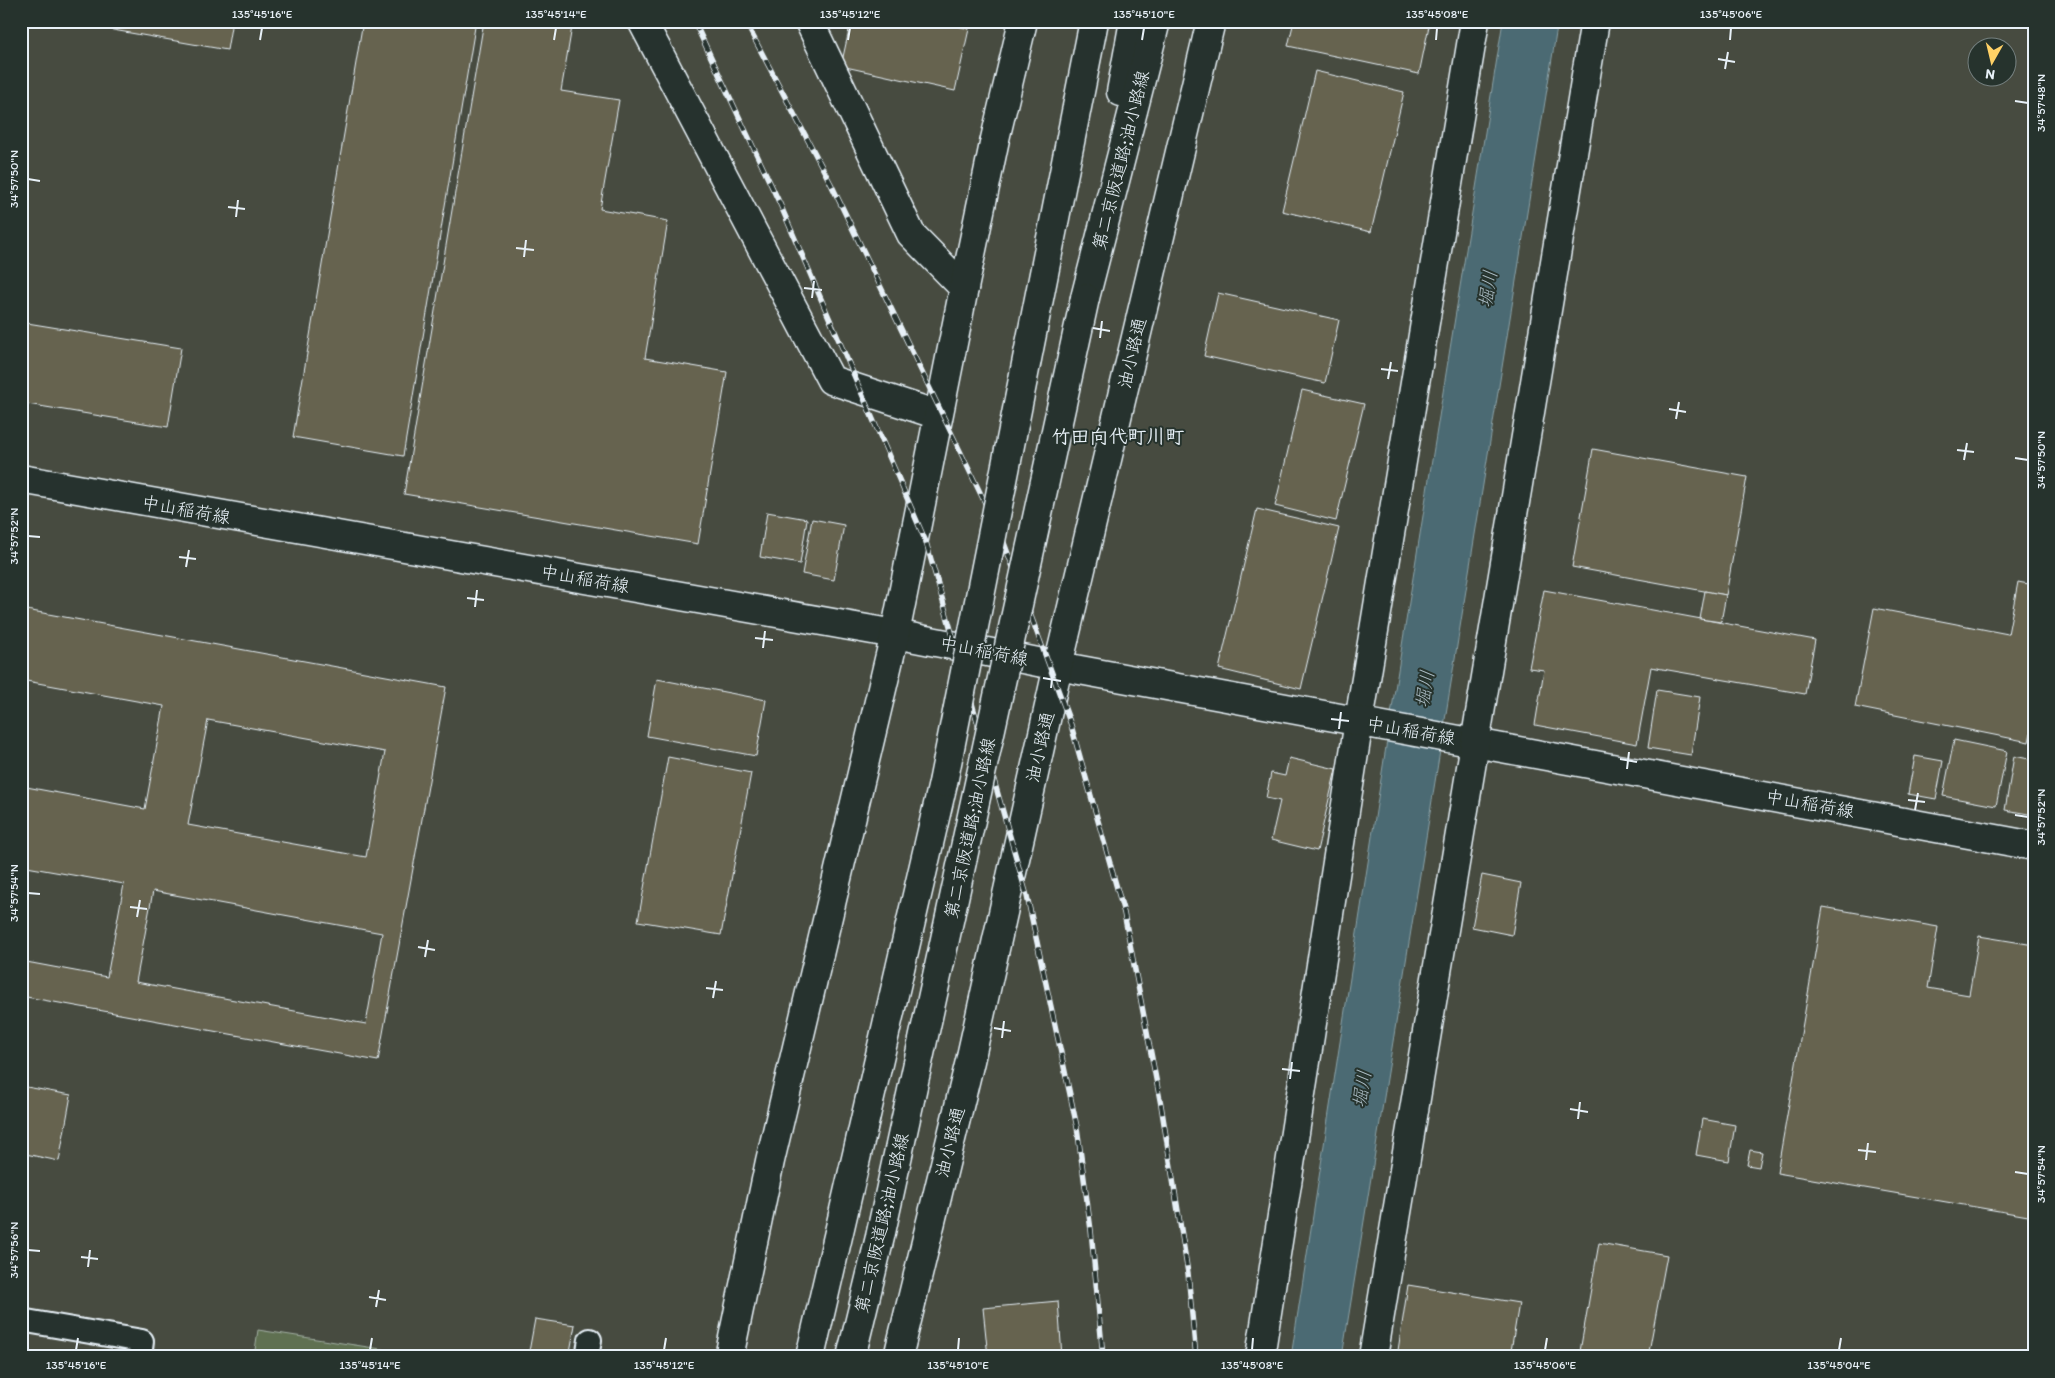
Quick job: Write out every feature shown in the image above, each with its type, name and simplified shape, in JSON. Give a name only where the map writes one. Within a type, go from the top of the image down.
[{"type":"main road","points":[[642,21],[830,380],[938,416]]},
{"type":"main road","points":[[809,21],[911,234],[964,288]]},
{"type":"main road","points":[[730,1357],[770,1161],[896,634],[964,288],[995,140],[1023,21]]},
{"type":"main road","points":[[810,1357],[943,783],[1094,21]]},
{"type":"main road","name":"第二京阪道路;油小路線","points":[[1085,298],[1134,21]]},
{"type":"main road","name":"第二京阪道路;油小路線","points":[[851,1357],[880,1237],[1085,298],[1156,21]]},
{"type":"main road","name":"油小路通","points":[[898,1357],[970,1061],[1058,666],[1211,21]]},
{"type":"main road","points":[[1260,1357],[1476,21]]},
{"type":"main road","points":[[1374,1357],[1468,741],[1595,21]]},
{"type":"main road","name":"中山稲荷線","points":[[21,479],[896,634],[1058,666],[2034,846]]},
{"type":"lane","points":[[21,1320],[142,1341],[140,1357]]},
{"type":"shaded area","points":[[21,21],[2034,21],[2034,1357],[21,1357]]},
{"type":"green space","points":[[258,1330],[400,1352],[400,1357],[254,1357]]},
{"type":"water","name":"堀川","points":[[1503,21],[1558,21],[1342,1357],[1291,1357],[1395,689]]},
{"type":"building","points":[[62,21],[232,21],[227,50]]},
{"type":"building","points":[[363,21],[476,21],[403,456],[293,437]]},
{"type":"building","points":[[484,21],[573,21],[561,91],[619,100],[600,209],[668,221],[645,358],[727,372],[698,544],[404,494]]},
{"type":"building","points":[[851,21],[937,21],[969,29],[955,91],[841,66]]},
{"type":"building","points":[[1294,21],[1430,21],[1419,74],[1288,46]]},
{"type":"building","points":[[1315,71],[1404,92],[1371,232],[1282,211]]},
{"type":"building","points":[[1218,293],[1339,320],[1325,383],[1204,356]]},
{"type":"building","points":[[21,322],[181,348],[168,427],[21,403]]},
{"type":"building","points":[[1302,390],[1364,404],[1336,521],[1275,506]]},
{"type":"building","points":[[1593,449],[1747,477],[1726,595],[1572,567]]},
{"type":"building","points":[[1257,509],[1339,528],[1301,689],[1219,669]]},
{"type":"building","points":[[767,512],[807,519],[800,564],[760,557]]},
{"type":"building","points":[[812,519],[844,525],[834,580],[802,574]]},
{"type":"building","points":[[2018,582],[2034,585],[2034,718],[2029,742],[1855,707],[1874,608],[2008,634]]},
{"type":"building","points":[[1544,590],[1815,640],[1805,694],[1651,667],[1637,744],[1535,725],[1544,670],[1529,668]]},
{"type":"building","points":[[1705,591],[1726,595],[1721,622],[1700,619]]},
{"type":"building","points":[[21,609],[446,687],[378,1061],[21,996],[21,961],[107,977],[124,884],[21,866],[21,786],[145,809],[164,706],[21,680]],"holes":[[[208,720],[385,752],[366,857],[188,825]],[[153,891],[382,933],[366,1024],[136,982]]]},
{"type":"building","points":[[657,679],[766,700],[756,756],[647,736]]},
{"type":"building","points":[[1657,690],[1700,697],[1691,755],[1648,748]]},
{"type":"building","points":[[1954,740],[2007,751],[1996,806],[1943,796]]},
{"type":"building","points":[[1915,756],[1943,761],[1936,799],[1908,794]]},
{"type":"building","points":[[2014,756],[2034,760],[2034,815],[2005,810]]},
{"type":"building","points":[[668,757],[751,773],[721,935],[638,921]]},
{"type":"building","points":[[1289,758],[1336,769],[1317,851],[1271,840],[1280,801],[1266,798],[1271,773],[1285,776]]},
{"type":"building","points":[[1482,875],[1521,883],[1512,935],[1472,927]]},
{"type":"building","points":[[1823,907],[1938,927],[1928,988],[1969,995],[1979,936],[2034,945],[2034,1217],[1777,1173]]},
{"type":"building","points":[[21,1086],[71,1095],[59,1161],[21,1153]]},
{"type":"building","points":[[1702,1119],[1735,1125],[1729,1161],[1696,1155]]},
{"type":"building","points":[[1750,1150],[1762,1152],[1759,1167],[1747,1165]]},
{"type":"building","points":[[1599,1243],[1667,1255],[1648,1357],[1579,1357]]},
{"type":"building","points":[[1408,1285],[1519,1303],[1510,1357],[1397,1357]]},
{"type":"building","points":[[1058,1301],[1062,1357],[988,1357],[983,1308]]},
{"type":"building","points":[[535,1319],[575,1325],[569,1357],[528,1357]]},
{"type":"railway","points":[[694,21],[780,204],[926,542],[1027,896],[1077,1127],[1091,1230],[1103,1357]]},
{"type":"railway","points":[[745,21],[831,184],[1003,540],[1071,725],[1124,913],[1161,1105],[1188,1273],[1196,1357]]},
{"type":"district","name":"竹田向代町川町","points":[[1118,436]]}]
